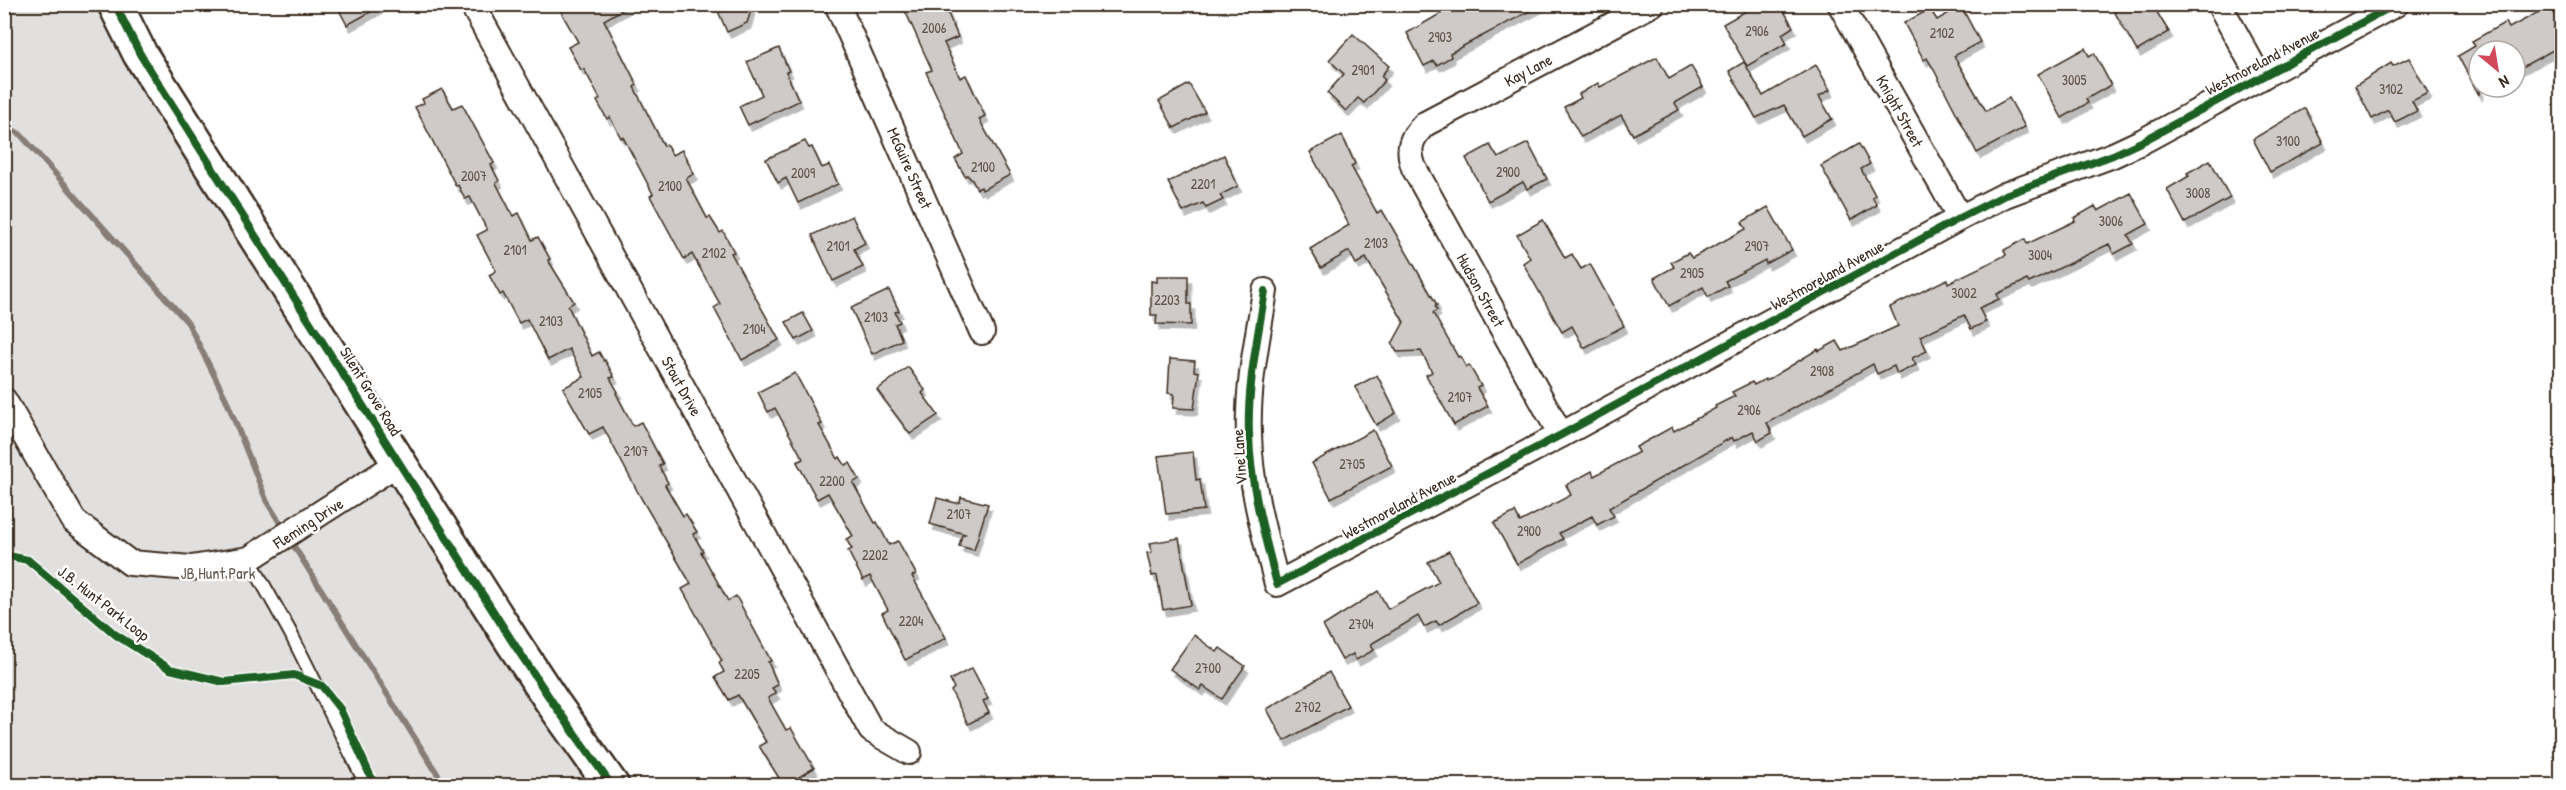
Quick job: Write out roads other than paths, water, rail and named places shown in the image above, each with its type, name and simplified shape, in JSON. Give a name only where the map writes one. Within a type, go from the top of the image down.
[{"type":"street","name":"Silent Grove Road","points":[[115,4],[140,54],[547,694],[612,786]]},
{"type":"street","name":"Stout Drive","points":[[472,4],[871,730],[909,752]]},
{"type":"street","name":"McGuire Street","points":[[837,4],[982,332]]},
{"type":"street","name":"Kay Lane","points":[[1410,143],[1425,124],[1652,4]]},
{"type":"street","name":"Knight Street","points":[[1840,4],[1960,218]]},
{"type":"street","points":[[2219,4],[2260,78]]},
{"type":"street","name":"Westmoreland Avenue","points":[[1277,584],[1561,435],[1960,218],[2005,195],[2133,146],[2396,4]]},
{"type":"street","name":"Hudson Street","points":[[1410,143],[1409,155],[1414,168],[1561,435]]},
{"type":"street","name":"Vine Lane","points":[[1265,291],[1254,361],[1249,432],[1258,508],[1277,584]]},
{"type":"street","name":"Fleming Drive","points":[[4,400],[74,521],[130,563],[191,568],[249,560],[400,462]]},
{"type":"lane","points":[[249,560],[290,632],[367,786]]},
{"type":"waterway","points":[[4,125],[20,134],[188,323],[226,399],[267,502],[285,531]]},
{"type":"waterway","points":[[290,540],[445,786]]},
{"type":"park label","name":"JB Hunt Park","points":[[218,573]]}]
